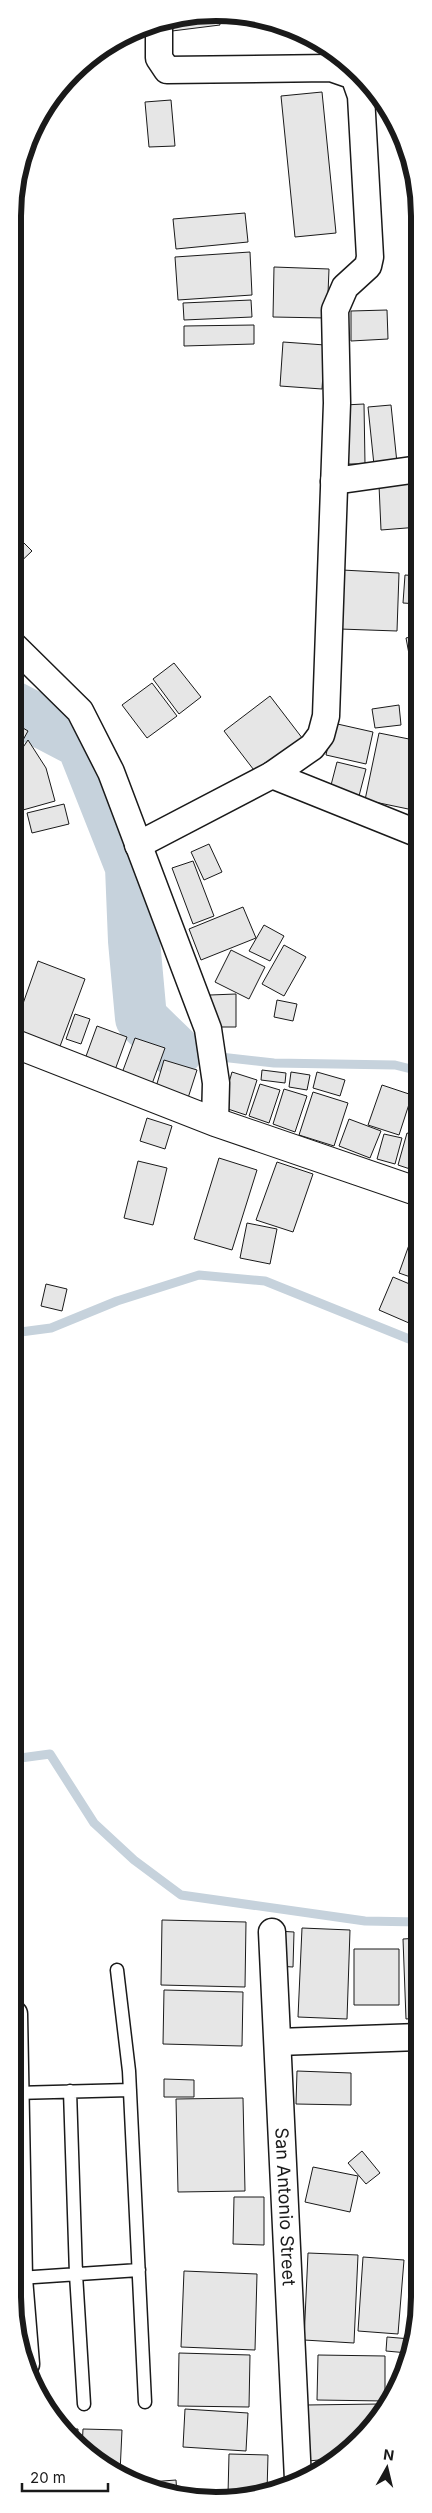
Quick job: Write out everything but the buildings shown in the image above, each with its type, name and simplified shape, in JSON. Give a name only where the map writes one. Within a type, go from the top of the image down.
[{"type":"street","points":[[159,30],[159,58],[167,70],[331,68],[350,74]]},
{"type":"street","points":[[138,845],[272,775],[312,747],[321,735],[326,716],[337,402],[335,310],[346,288],[368,266],[370,256],[361,96],[355,80]]},
{"type":"street","points":[[334,481],[411,471]]},
{"type":"street","points":[[21,653],[80,711],[111,772],[208,1029],[216,1083],[216,1122]]},
{"type":"street","points":[[272,775],[411,831]]},
{"type":"street","points":[[21,1046],[216,1122],[411,1189]]},
{"type":"street","name":"San Antonio Street","points":[[272,1932],[298,2474]]},
{"type":"street","points":[[278,2042],[411,2037]]},
{"type":"lane","points":[[117,1970],[130,2090],[145,2402]]},
{"type":"lane","points":[[21,2093],[130,2090]]},
{"type":"lane","points":[[70,2091],[76,2274],[84,2404]]},
{"type":"lane","points":[[21,2278],[139,2270]]},
{"type":"waterway","points":[[21,711],[82,743],[131,867],[134,941],[141,1018],[176,1052]]},
{"type":"waterway","points":[[176,1052],[274,1063],[395,1065],[411,1069]]},
{"type":"waterway","points":[[21,1332],[51,1328],[117,1301],[199,1275],[265,1281],[411,1340]]},
{"type":"waterway","points":[[21,1758],[50,1754],[94,1823],[134,1860],[181,1895],[365,1921],[411,1922]]}]
